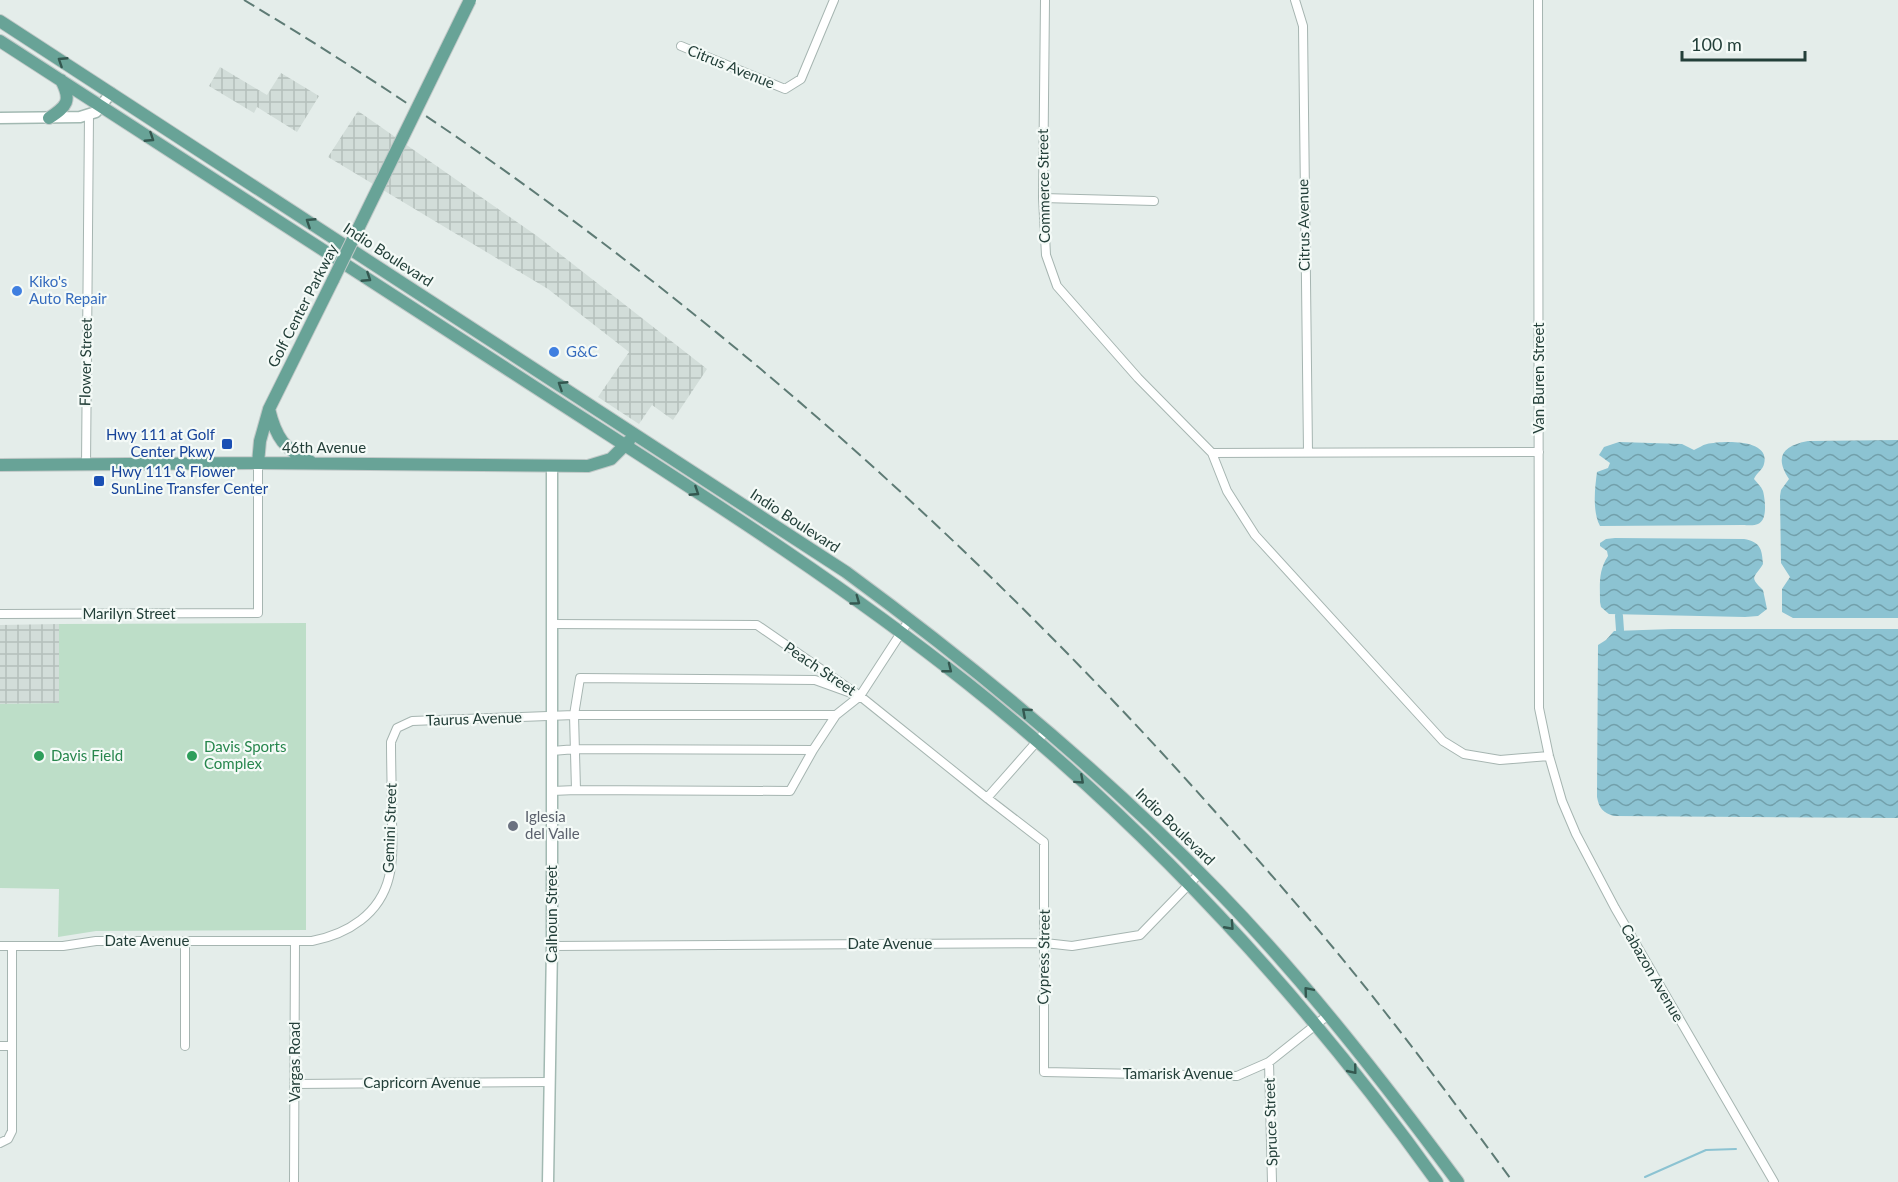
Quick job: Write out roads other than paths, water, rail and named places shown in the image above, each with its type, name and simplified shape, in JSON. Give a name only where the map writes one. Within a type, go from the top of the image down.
[{"type":"main road","name":"Golf Center Parkway","points":[[258,463],[260,441],[269,409],[470,0]]},
{"type":"main road","name":"Indio Boulevard","points":[[0,21],[846,572],[998,688],[1126,800],[1252,928],[1328,1015],[1406,1111],[1458,1182]]},
{"type":"main road","name":"Indio Boulevard","points":[[0,40],[831,582],[965,682],[1037,741],[1189,884],[1254,953],[1316,1025],[1370,1091],[1437,1182]]},
{"type":"main road","points":[[49,118],[62,110],[67,101],[62,80]]},
{"type":"main road","points":[[195,167],[220,174],[242,188],[259,188]]},
{"type":"main road","points":[[269,409],[275,429],[293,453],[314,463]]},
{"type":"main road","name":"46th Avenue","points":[[0,465],[314,463],[588,466],[615,457],[636,434]]},
{"type":"street","name":"Citrus Avenue","points":[[681,46],[785,89],[801,79],[834,0]]},
{"type":"street","name":"Commerce Street","points":[[1045,0],[1043,198],[1046,255],[1058,286],[1138,378],[1212,453]]},
{"type":"street","name":"Citrus Avenue","points":[[1295,0],[1303,26],[1308,452]]},
{"type":"street","name":"Van Buren Street","points":[[1538,0],[1539,708],[1549,756]]},
{"type":"street","points":[[0,118],[71,118],[94,114],[111,93]]},
{"type":"street","name":"Flower Street","points":[[86,466],[89,115]]},
{"type":"street","points":[[1043,198],[1154,201]]},
{"type":"street","points":[[1539,452],[1212,453],[1227,490],[1255,535],[1443,741],[1464,754],[1500,760],[1549,756]]},
{"type":"street","name":"Golf Center Parkway","points":[[258,463],[258,613]]},
{"type":"street","name":"Calhoun Street","points":[[548,1182],[552,946],[552,466]]},
{"type":"street","name":"Marilyn Street","points":[[0,614],[258,613]]},
{"type":"street","points":[[552,791],[790,791],[836,715],[860,696],[910,620]]},
{"type":"street","name":"Peach Street","points":[[551,624],[757,625],[860,696],[1044,842]]},
{"type":"street","points":[[576,790],[574,715],[580,678],[815,680],[860,696]]},
{"type":"street","name":"Taurus Avenue","points":[[397,728],[412,721],[574,715],[836,715]]},
{"type":"street","name":"Gemini Street","points":[[295,941],[312,941],[348,930],[367,915],[384,891],[392,861],[391,742],[397,728]]},
{"type":"street","points":[[987,798],[1047,730]]},
{"type":"street","points":[[552,751],[576,749],[813,750]]},
{"type":"street","name":"Cabazon Avenue","points":[[1549,756],[1562,801],[1576,834],[1615,908],[1774,1182]]},
{"type":"street","name":"Cypress Street","points":[[1044,842],[1046,942],[1044,1072]]},
{"type":"street","name":"Date Avenue","points":[[552,946],[1046,942],[1072,945],[1140,935],[1200,873]]},
{"type":"street","name":"Date Avenue","points":[[0,946],[63,946],[96,941],[295,941]]},
{"type":"street","points":[[185,941],[185,1046]]},
{"type":"street","name":"Vargas Road","points":[[294,1182],[295,941]]},
{"type":"street","points":[[3,1142],[12,1131],[12,946]]},
{"type":"street","name":"Tamarisk Avenue","points":[[1044,1072],[1237,1076],[1269,1062],[1328,1015]]},
{"type":"street","points":[[0,1046],[12,1046]]},
{"type":"street","name":"Spruce Street","points":[[1269,1062],[1272,1182]]},
{"type":"street","name":"Capricorn Avenue","points":[[295,1084],[550,1082]]},
{"type":"water","points":[[1898,440],[1898,618],[1793,618],[1782,612],[1782,589],[1790,577],[1781,563],[1780,496],[1781,490],[1789,479],[1782,464],[1784,453],[1792,446],[1808,441]]},
{"type":"water","points":[[1619,442],[1682,444],[1694,450],[1705,444],[1723,442],[1753,445],[1760,449],[1764,456],[1764,464],[1754,479],[1763,491],[1765,509],[1761,522],[1753,525],[1600,526],[1595,506],[1597,472],[1608,468],[1610,463],[1599,455],[1604,447]]},
{"type":"water","points":[[1606,539],[1744,539],[1754,542],[1761,550],[1763,564],[1754,579],[1763,590],[1767,609],[1758,616],[1745,617],[1609,614],[1601,607],[1600,602],[1601,573],[1608,556],[1600,543]]},
{"type":"water","points":[[1898,629],[1898,818],[1614,816],[1604,812],[1597,797],[1598,645],[1614,631]]},
{"type":"waterway","points":[[1619,616],[1620,630]]},
{"type":"waterway","points":[[1645,1177],[1706,1150],[1736,1149]]},
{"type":"railway","points":[[244,0],[378,84],[508,173],[635,267],[757,366],[876,470],[991,578],[1103,690],[1231,829],[1370,993],[1513,1182]]},
{"type":"place","name":"Kiko's Auto Repair","points":[[17,291]]},
{"type":"place","name":"G&C","points":[[554,352]]},
{"type":"place","name":"Hwy 111 at Golf Center Pkwy","points":[[227,444]]},
{"type":"place","name":"Hwy 111 & Flower SunLine Transfer Center","points":[[99,481]]},
{"type":"place","name":"Davis Field","points":[[39,756]]},
{"type":"place","name":"Davis Sports Complex","points":[[192,756]]},
{"type":"place","name":"Iglesia del Valle","points":[[513,826]]}]
